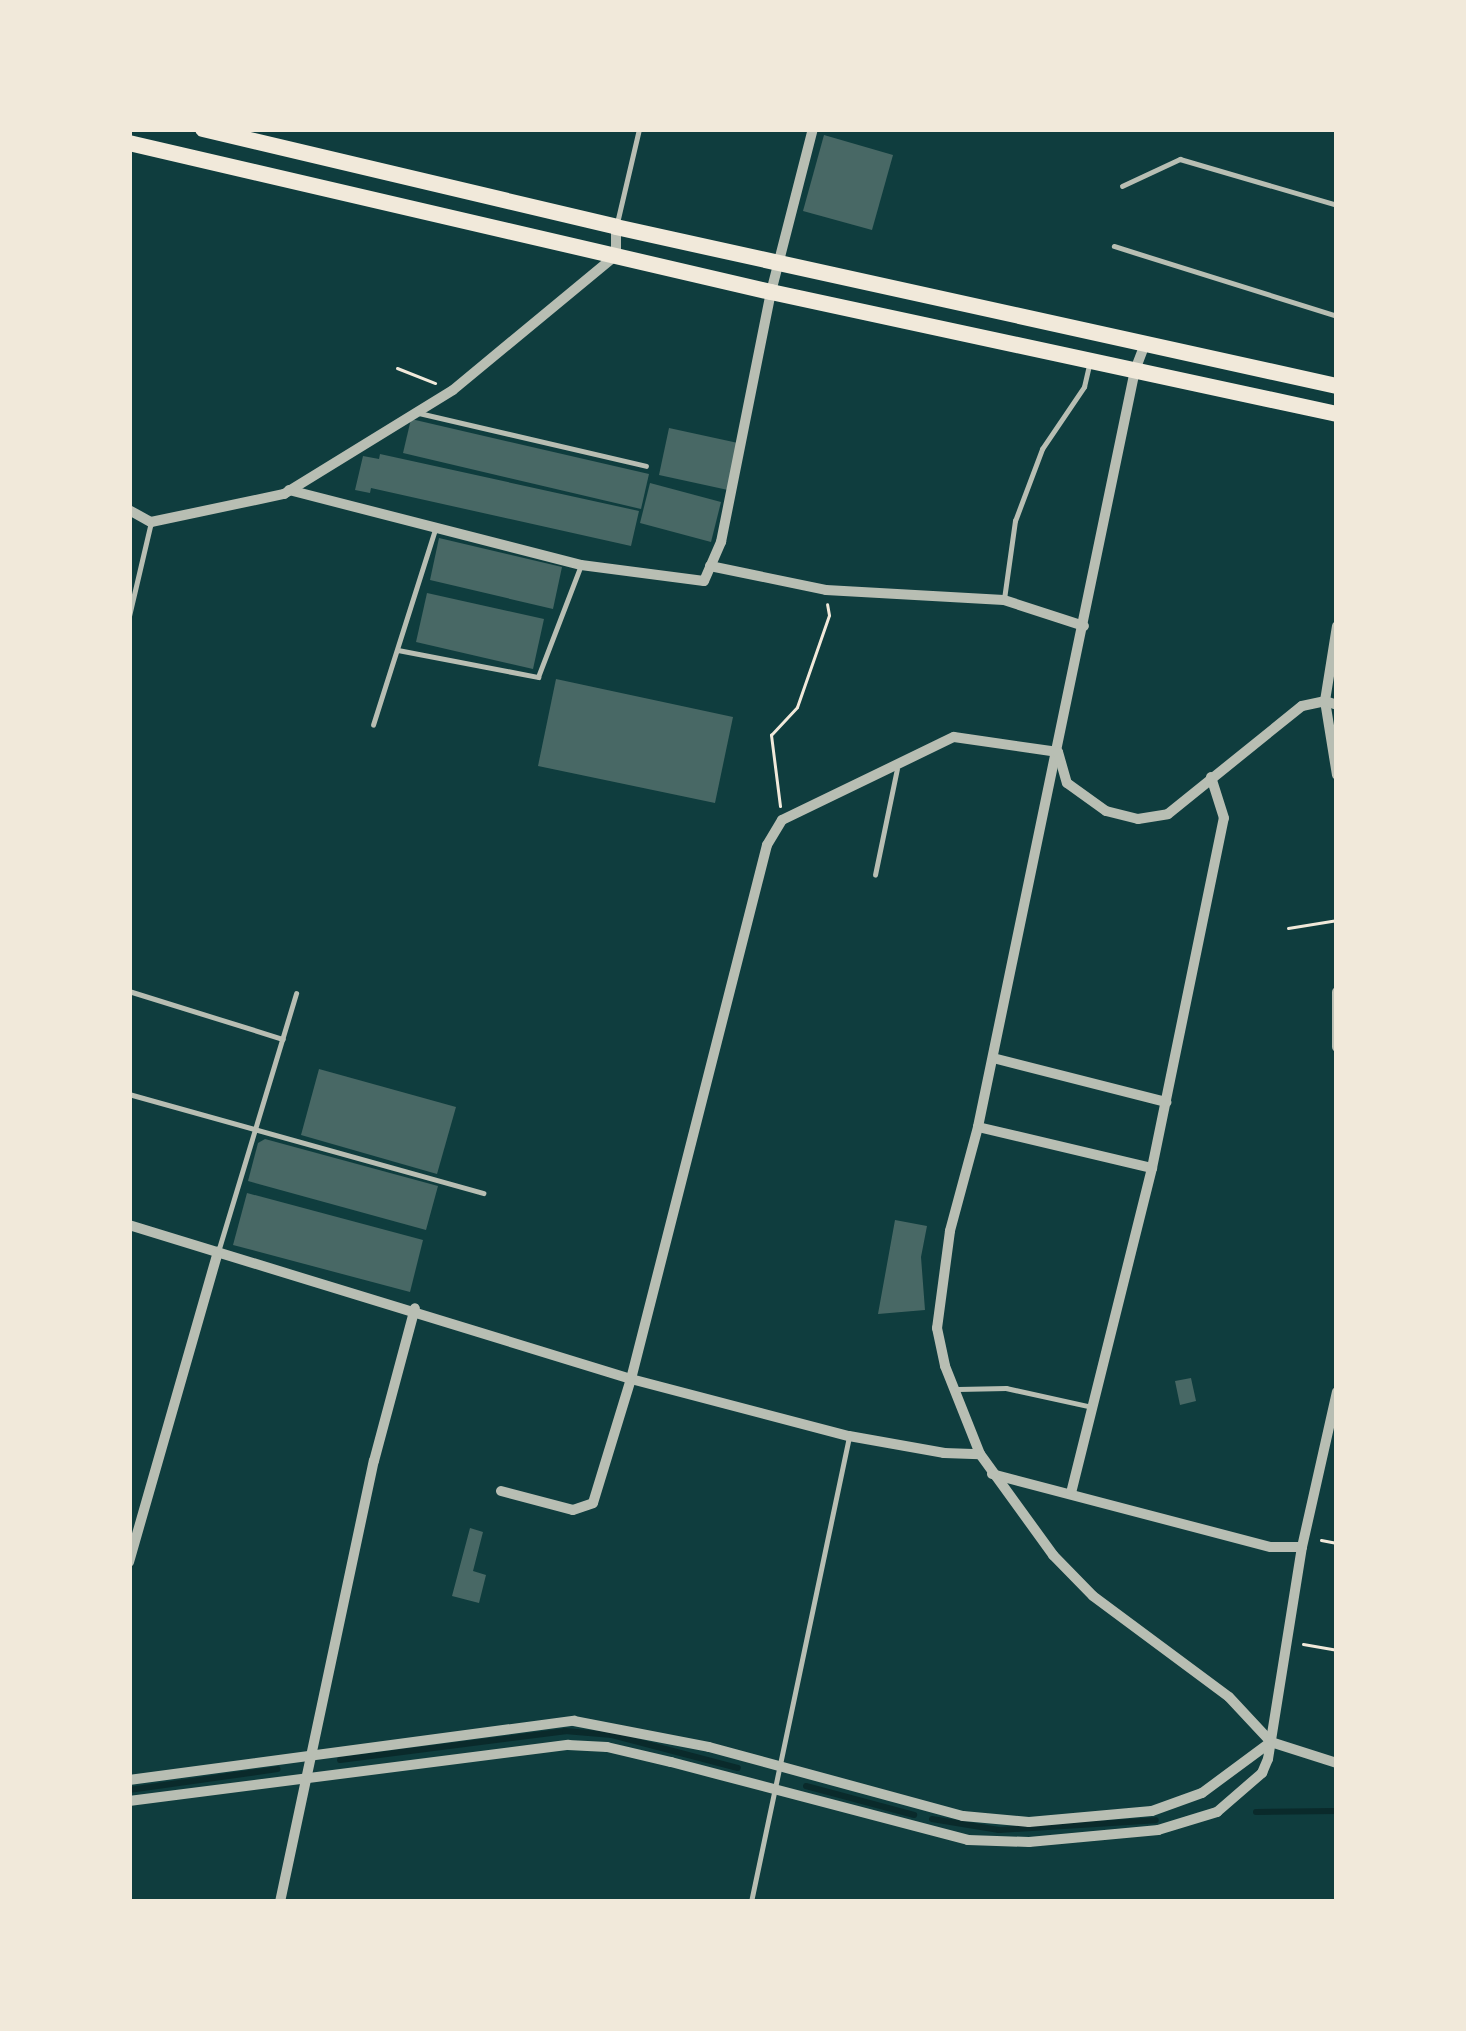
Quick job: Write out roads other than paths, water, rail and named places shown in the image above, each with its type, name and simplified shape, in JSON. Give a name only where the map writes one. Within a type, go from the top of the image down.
[{"type":"main road","points":[[203,129],[616,227],[1337,386]]},
{"type":"main road","points":[[129,143],[770,292],[1337,414]]},
{"type":"street","points":[[289,490],[580,566],[704,581],[721,542],[770,292],[813,129]]},
{"type":"street","points":[[129,510],[151,522],[289,490],[453,390],[616,255],[616,227]]},
{"type":"street","points":[[1145,344],[1135,370],[979,1127],[950,1231],[937,1328],[980,1454],[1053,1555],[1093,1597],[1229,1697],[1271,1742],[1337,1763]]},
{"type":"street","points":[[710,566],[826,590],[1004,599],[1084,626]]},
{"type":"street","points":[[1337,626],[1331,703],[1337,775]]},
{"type":"street","points":[[1058,752],[1066,783],[1106,811],[1138,819],[1168,814],[1302,706],[1331,703]]},
{"type":"street","points":[[501,1491],[573,1510],[593,1503],[632,1379],[767,845],[782,820],[954,737],[1058,752]]},
{"type":"street","points":[[1071,1493],[1152,1168],[1224,818],[1211,777]]},
{"type":"street","points":[[1337,992],[1337,1047]]},
{"type":"street","points":[[993,1058],[1166,1102]]},
{"type":"street","points":[[979,1127],[1152,1168]]},
{"type":"street","points":[[129,1225],[415,1308],[632,1379],[849,1436],[944,1453],[980,1454]]},
{"type":"street","points":[[129,1562],[218,1252]]},
{"type":"street","points":[[280,1902],[310,1775],[309,1753],[415,1308]]},
{"type":"street","points":[[135,1801],[568,1744],[607,1747],[968,1840],[1029,1842],[1158,1830],[1217,1812],[1262,1773],[1271,1742],[1302,1546],[1337,1392]]},
{"type":"street","points":[[992,1474],[1271,1547],[1302,1546]]},
{"type":"street","points":[[134,1779],[574,1721],[620,1726],[924,1807],[1029,1822],[1152,1811],[1202,1793],[1271,1742]]},
{"type":"lane","points":[[616,227],[639,129]]},
{"type":"lane","points":[[1122,186],[1180,159],[1337,205]]},
{"type":"lane","points":[[1114,246],[1337,316]]},
{"type":"lane","points":[[1004,599],[1016,521],[1042,449],[1084,387],[1090,360]]},
{"type":"lane","points":[[419,413],[646,466]]},
{"type":"lane","points":[[129,616],[151,522]]},
{"type":"lane","points":[[373,725],[435,530]]},
{"type":"lane","points":[[398,650],[538,677],[580,566]]},
{"type":"lane","points":[[875,875],[898,764]]},
{"type":"lane","points":[[129,991],[283,1039]]},
{"type":"lane","points":[[218,1252],[296,993]]},
{"type":"lane","points":[[129,1094],[483,1193]]},
{"type":"lane","points":[[955,1390],[1006,1388],[1093,1407]]},
{"type":"lane","points":[[751,1902],[778,1792],[849,1436]]},
{"type":"lane","points":[[134,1779],[135,1801]]},
{"type":"lane","points":[[920,1828],[924,1807]]},
{"type":"waterway","points":[[340,1760],[565,1731],[612,1735],[738,1768]]},
{"type":"waterway","points":[[129,1790],[278,1769]]},
{"type":"waterway","points":[[806,1786],[914,1815]]},
{"type":"waterway","points":[[1256,1812],[1337,1811]]},
{"type":"waterway","points":[[932,1819],[999,1830],[1156,1820]]}]
